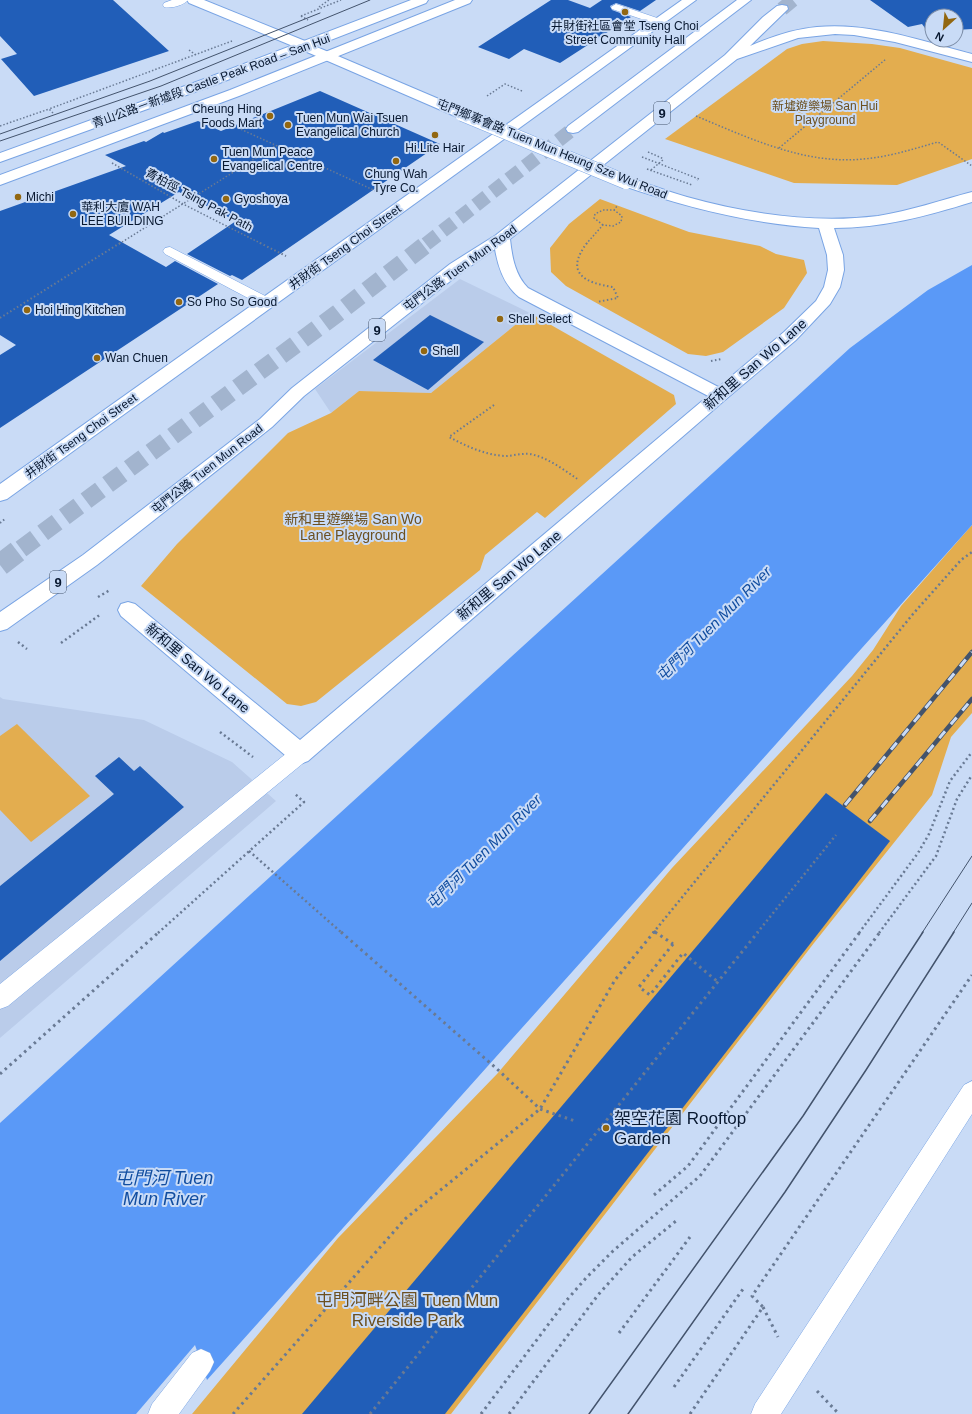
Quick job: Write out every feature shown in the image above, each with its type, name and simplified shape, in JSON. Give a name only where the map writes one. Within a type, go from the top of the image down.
[{"type":"main road","name":"屯門鄉事會路 Tuen Mun Heung Sze Wui Road","points":[[193,0],[626,182],[679,200],[715,209],[786,220],[848,223],[877,220],[940,207],[972,197]]},
{"type":"main road","name":"青山公路－新墟段 Castle Peak Road – San Hui","points":[[0,158],[102,122],[305,46],[422,0]]},
{"type":"main road","name":"青山公路－新墟段 Castle Peak Road – San Hui","points":[[0,180],[123,136],[466,0]]},
{"type":"main road","name":"井財街 Tseng Choi Street","points":[[0,494],[690,0]]},
{"type":"main road","points":[[573,129],[745,0]]},
{"type":"main road","name":"屯門公路 Tuen Mun Road","points":[[0,623],[90,560],[266,423],[298,392],[398,313],[456,268],[502,238],[730,58],[768,20],[782,9]]},
{"type":"main road","points":[[730,58],[782,38],[806,32],[825,30],[858,32],[894,38],[972,58]]},
{"type":"main road","name":"新和里 San Wo Lane","points":[[128,610],[300,754],[790,336],[822,304],[832,287],[836,270],[835,255],[825,223]]},
{"type":"main road","points":[[502,238],[503,254],[518,288],[535,299],[720,395]]},
{"type":"lane","points":[[168,5],[183,0]]},
{"type":"lane","points":[[616,7],[659,22]]},
{"type":"lane","points":[[170,251],[268,303]]},
{"type":"lane","points":[[0,998],[300,754]]},
{"type":"lane","points":[[765,1414],[972,1093]]},
{"type":"lane","points":[[162,1414],[200,1362]]},
{"type":"path","points":[[317,9],[329,0]]},
{"type":"path","points":[[295,18],[341,0]]},
{"type":"path","points":[[0,126],[220,46]]},
{"type":"path","points":[[189,50],[196,55]]},
{"type":"path","points":[[779,149],[888,58]]},
{"type":"path","points":[[482,99],[505,84],[522,91]]},
{"type":"path","points":[[49,109],[53,112]]},
{"type":"path","points":[[696,116],[779,149],[821,158],[853,160],[879,157],[938,142],[972,166]]},
{"type":"path","points":[[222,120],[381,193]]},
{"type":"path","points":[[0,318],[276,146]]},
{"type":"path","points":[[647,152],[664,159],[651,170]]},
{"type":"path","name":"青柏徑 Tsing Pak Path","points":[[111,162],[183,204],[286,256]]},
{"type":"path","points":[[663,165],[699,178],[692,185],[698,187]]},
{"type":"path","points":[[614,210],[617,206]]},
{"type":"path","points":[[603,210],[614,210],[621,214],[622,220],[613,226],[603,225],[596,221],[594,218],[595,214],[603,210]]},
{"type":"path","points":[[596,302],[618,298],[613,287],[595,284],[582,276],[577,266],[577,256],[590,237],[603,225]]},
{"type":"path","points":[[710,362],[725,358]]},
{"type":"path","points":[[494,405],[449,437],[472,448],[488,453],[506,456],[528,454],[544,458],[580,480]]},
{"type":"path","points":[[233,1414],[405,1219],[540,1109],[615,980],[913,614],[961,560],[972,552]]},
{"type":"path","points":[[61,643],[102,613]]},
{"type":"path","points":[[654,1195],[688,1166],[913,860],[929,834],[950,781],[972,752]]},
{"type":"path","points":[[481,1414],[566,1301],[586,1278],[613,1251],[700,1176],[936,856],[959,794],[972,775]]},
{"type":"path","points":[[0,1074],[304,802]]},
{"type":"path","points":[[370,1414],[836,835]]},
{"type":"path","points":[[249,851],[497,1069],[540,1109],[575,1121]]},
{"type":"path","points":[[654,931],[673,944],[639,987],[650,996],[683,953],[718,982]]},
{"type":"path","points":[[690,1414],[763,1307],[752,1296],[972,975]]},
{"type":"path","points":[[509,1414],[598,1295],[632,1257],[676,1221]]},
{"type":"path","points":[[619,1333],[690,1237]]},
{"type":"path","points":[[674,1387],[743,1289]]},
{"type":"shaded area","name":"Shell","points":[[460,279],[530,313],[431,393],[359,391],[331,413],[315,389]]},
{"type":"shaded area","points":[[0,697],[3,699],[144,720],[232,762],[276,801],[0,1038]]},
{"type":"green space","name":"新墟遊樂場 San Hui Playground","points":[[823,41],[872,44],[900,48],[972,68],[972,159],[897,185],[794,183],[665,139],[787,49],[802,44]]},
{"type":"green space","points":[[600,199],[689,232],[760,246],[776,254],[804,260],[807,273],[784,308],[723,352],[706,356],[688,354],[566,286],[551,272],[550,248],[569,224]]},
{"type":"green space","name":"新和里遊樂場 San Wo Lane Playground","points":[[530,313],[674,395],[676,404],[545,518],[537,512],[485,555],[480,570],[316,702],[301,706],[287,704],[141,586],[177,544],[288,433],[331,413],[359,391],[431,393]]},
{"type":"green space","name":"屯門河畔公園 Tuen Mun Riverside Park","points":[[972,525],[972,713],[951,737],[932,795],[814,943],[451,1414],[192,1414],[338,1238],[497,1074],[672,868],[852,676],[873,650],[901,606]]},
{"type":"green space","points":[[17,724],[90,796],[31,842],[0,810],[0,736]]},
{"type":"water","name":"屯門河 Tuen Mun River","points":[[972,265],[972,525],[207,1380],[195,1345],[136,1414],[0,1414],[0,1123],[850,348],[928,290]]},
{"type":"building","points":[[0,0],[113,0],[169,51],[34,96],[1,59],[17,54],[0,36]]},
{"type":"building","points":[[551,0],[568,0],[590,8],[602,0],[656,0],[640,11],[616,3],[610,6],[612,10],[631,17],[560,63],[524,49],[509,59],[478,47]]},
{"type":"building","points":[[870,0],[972,0],[972,29],[964,30],[964,8],[924,8],[924,27],[922,24],[908,27]]},
{"type":"building","points":[[320,91],[440,144],[242,280],[232,275],[230,276],[187,254],[236,221],[179,192],[109,235],[166,267],[175,261],[218,284],[0,428],[0,355],[16,345],[0,335],[0,211],[126,166],[105,155],[144,141],[146,142],[163,132],[164,133],[198,121],[221,131]]},
{"type":"building","points":[[430,315],[484,342],[428,390],[373,360]]},
{"type":"building","points":[[119,757],[134,771],[140,766],[184,807],[0,961],[0,886],[114,794],[95,776]]},
{"type":"building","name":"架空花園 Rooftop Garden","points":[[826,793],[890,841],[445,1414],[302,1414]]},
{"type":"tunnel","points":[[782,9],[793,0]]},
{"type":"tunnel","points":[[426,244],[573,129]]},
{"type":"tunnel","points":[[21,549],[338,313],[428,243]]},
{"type":"tunnel","points":[[0,565],[22,548]]},
{"type":"tram line","points":[[0,141],[161,86],[370,0]]},
{"type":"tram line","points":[[0,134],[150,81],[320,13]]},
{"type":"tram line","points":[[922,933],[972,856]]},
{"type":"tram line","points":[[953,933],[972,903]]},
{"type":"tram line","points":[[589,1414],[803,1116],[923,932]]},
{"type":"tram line","points":[[628,1414],[785,1192],[866,1070],[954,932]]},
{"type":"railway","points":[[845,805],[972,652]]},
{"type":"railway","points":[[870,821],[972,699]]},
{"type":"place","name":"井財街社區會堂 Tseng Choi Street Community Hall","points":[[625,12]]},
{"type":"place","name":"Cheung Hing Foods Mart","points":[[270,116]]},
{"type":"place","name":"Tuen Mun Wai Tsuen Evangelical Church","points":[[288,125]]},
{"type":"place","name":"Hi.Lite Hair","points":[[435,135]]},
{"type":"place","name":"Tuen Mun Peace Evangelical Centre","points":[[214,159]]},
{"type":"place","name":"Chung Wah Tyre Co.","points":[[396,161]]},
{"type":"place","name":"Michi","points":[[18,197]]},
{"type":"place","name":"Gyoshoya","points":[[226,199]]},
{"type":"place","name":"華利大廈 WAH LEE BUILDING","points":[[73,214]]},
{"type":"place","name":"So Pho So Good","points":[[179,302]]},
{"type":"place","name":"Hoi Hing Kitchen","points":[[27,310]]},
{"type":"place","name":"Shell Select","points":[[500,319]]},
{"type":"place","name":"Shell","points":[[424,351]]},
{"type":"place","name":"Wan Chuen","points":[[97,358]]},
{"type":"place","name":"架空花園 Rooftop Garden","points":[[606,1128]]}]
